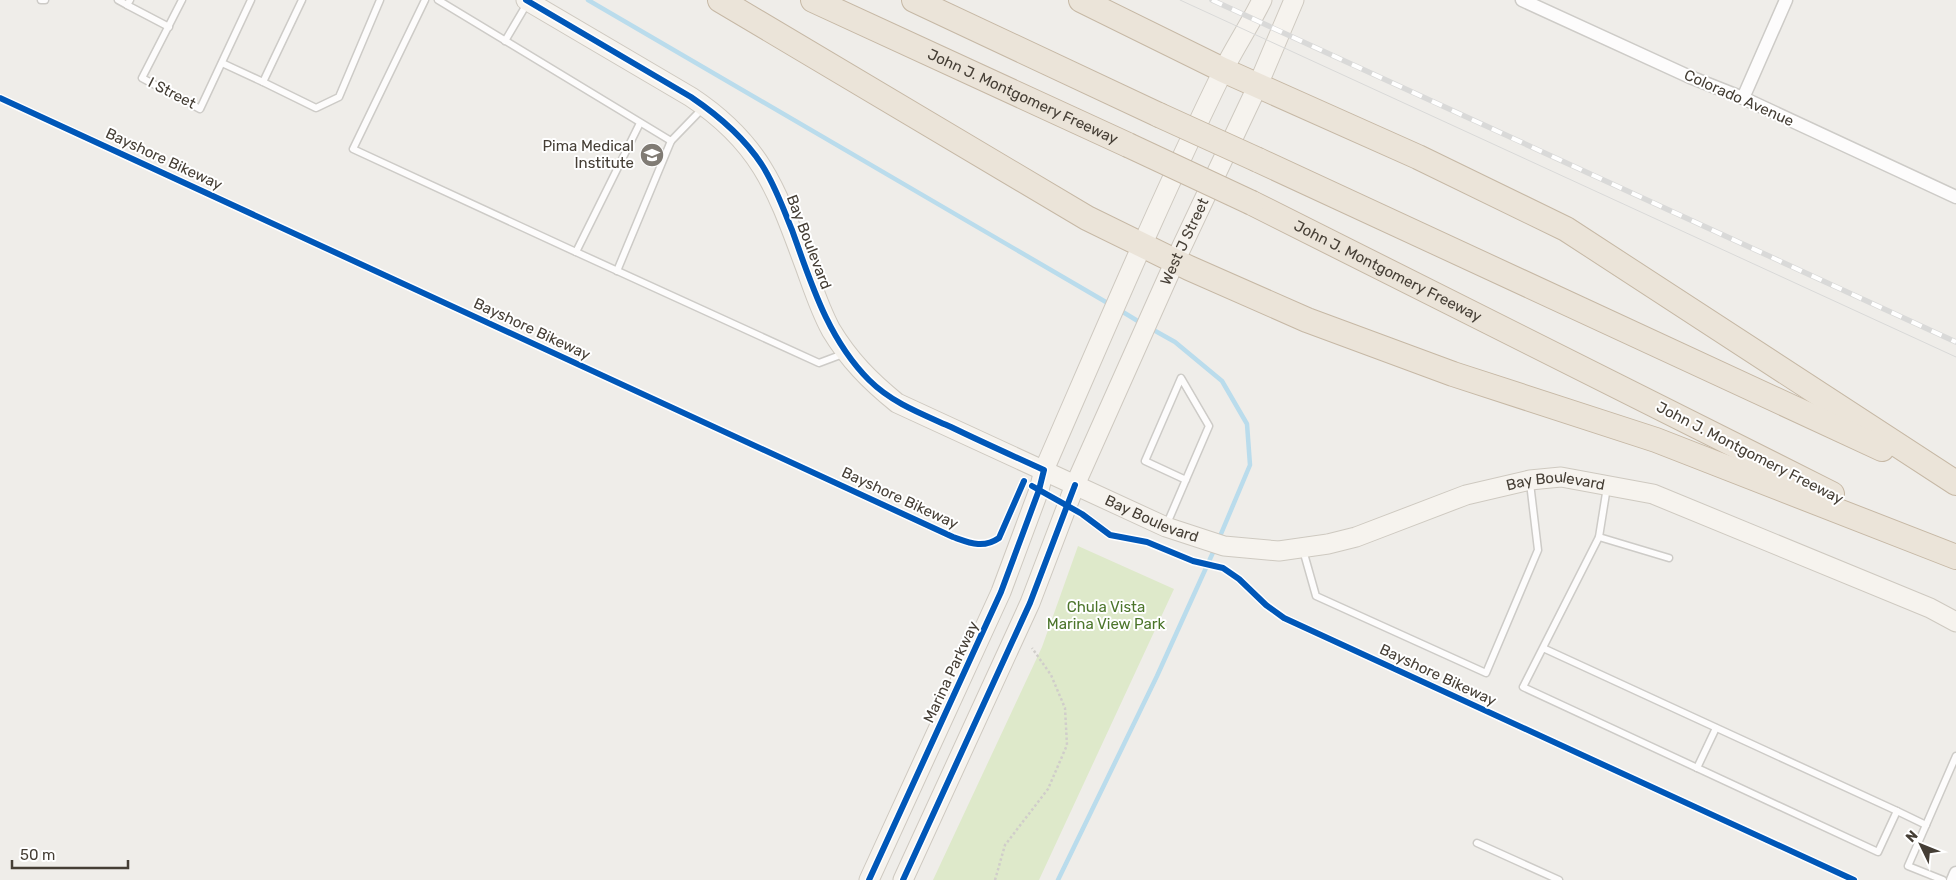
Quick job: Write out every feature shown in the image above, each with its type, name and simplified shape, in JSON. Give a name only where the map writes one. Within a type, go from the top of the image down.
[{"type":"highway","points":[[720,0],[1087,218],[1175,261],[1307,320],[1453,374],[1656,440],[1956,556]]},
{"type":"highway","name":"John J. Montgomery Freeway","points":[[814,0],[1252,203],[1956,556]]},
{"type":"highway","points":[[914,0],[1956,483]]},
{"type":"highway","points":[[1081,0],[1223,70],[1418,158],[1566,229],[1956,483]]},
{"type":"main road","points":[[1044,470],[1141,245],[1223,70],[1262,0]]},
{"type":"main road","name":"West J Street","points":[[1075,485],[1175,261],[1258,85],[1294,0]]},
{"type":"main road","name":"Bay Boulevard","points":[[527,1],[704,106],[717,115],[738,135],[762,165],[779,197],[816,298],[831,329],[846,353],[869,380],[897,402],[1166,527],[1224,546],[1279,551],[1303,548],[1356,537],[1466,495],[1530,480],[1561,477],[1653,494],[1930,608],[1956,622]]},
{"type":"main road","name":"Marina Parkway","points":[[869,880],[1002,592],[1039,490],[1044,470]]},
{"type":"main road","points":[[903,880],[1030,603],[1075,485]]},
{"type":"street","name":"Colorado Avenue","points":[[1522,0],[1690,77],[1743,98],[1956,197]]},
{"type":"street","points":[[1743,98],[1786,0]]},
{"type":"street","points":[[1953,880],[1956,873]]},
{"type":"lane","points":[[118,0],[128,2],[169,27],[182,0]]},
{"type":"lane","name":"I Street","points":[[169,27],[142,78],[200,109],[251,0]]},
{"type":"lane","points":[[263,82],[302,0]]},
{"type":"lane","points":[[222,63],[316,108],[339,97],[380,0]]},
{"type":"lane","points":[[425,0],[353,149],[819,363],[846,353]]},
{"type":"lane","points":[[438,0],[671,141]]},
{"type":"lane","points":[[505,41],[527,1]]},
{"type":"lane","points":[[617,271],[671,141],[704,106]]},
{"type":"lane","points":[[576,252],[640,123]]},
{"type":"lane","points":[[1166,527],[1209,426],[1181,378],[1145,461],[1186,480]]},
{"type":"lane","points":[[1303,548],[1316,596],[1486,673],[1538,550],[1530,480]]},
{"type":"lane","points":[[1607,486],[1599,536],[1524,687],[1878,852],[1897,811]]},
{"type":"lane","points":[[1599,536],[1669,558]]},
{"type":"lane","points":[[1543,648],[1926,825]]},
{"type":"lane","points":[[1697,768],[1716,728]]},
{"type":"lane","points":[[1943,880],[1908,866],[1956,756]]},
{"type":"lane","points":[[1477,843],[1559,880]]},
{"type":"path","points":[[995,880],[1005,845],[1048,789],[1068,745],[1065,708],[1051,675],[1032,648]]},
{"type":"green space","name":"Chula Vista Marina View Park","points":[[1078,546],[1174,589],[1039,880],[933,880],[1042,647]]},
{"type":"waterway","points":[[588,0],[1111,305]]},
{"type":"waterway","points":[[1118,309],[1141,323]]},
{"type":"waterway","points":[[1150,328],[1175,342],[1222,381],[1247,424],[1250,465],[1218,541]]},
{"type":"waterway","points":[[1058,880],[1157,676],[1215,548]]},
{"type":"tram line","points":[[1180,0],[1956,357]]},
{"type":"railway","points":[[1212,0],[1956,342]]},
{"type":"cycle path","points":[[526,0],[691,97],[721,119],[739,136],[762,165],[775,189],[822,310],[842,347],[869,380],[887,395],[908,407],[1044,470],[1039,490],[1001,592],[869,880]]},
{"type":"cycle path","name":"Bayshore Bikeway","points":[[0,98],[953,537],[976,544],[987,543],[999,538],[1024,481]]},
{"type":"cycle path","points":[[903,880],[1030,603],[1075,485]]},
{"type":"cycle path","name":"Bayshore Bikeway","points":[[1032,486],[1082,514],[1110,535],[1147,542],[1193,561],[1223,568],[1239,579],[1266,605],[1284,618],[1854,880]]},
{"type":"place","name":"Pima Medical Institute","points":[[652,155]]}]
